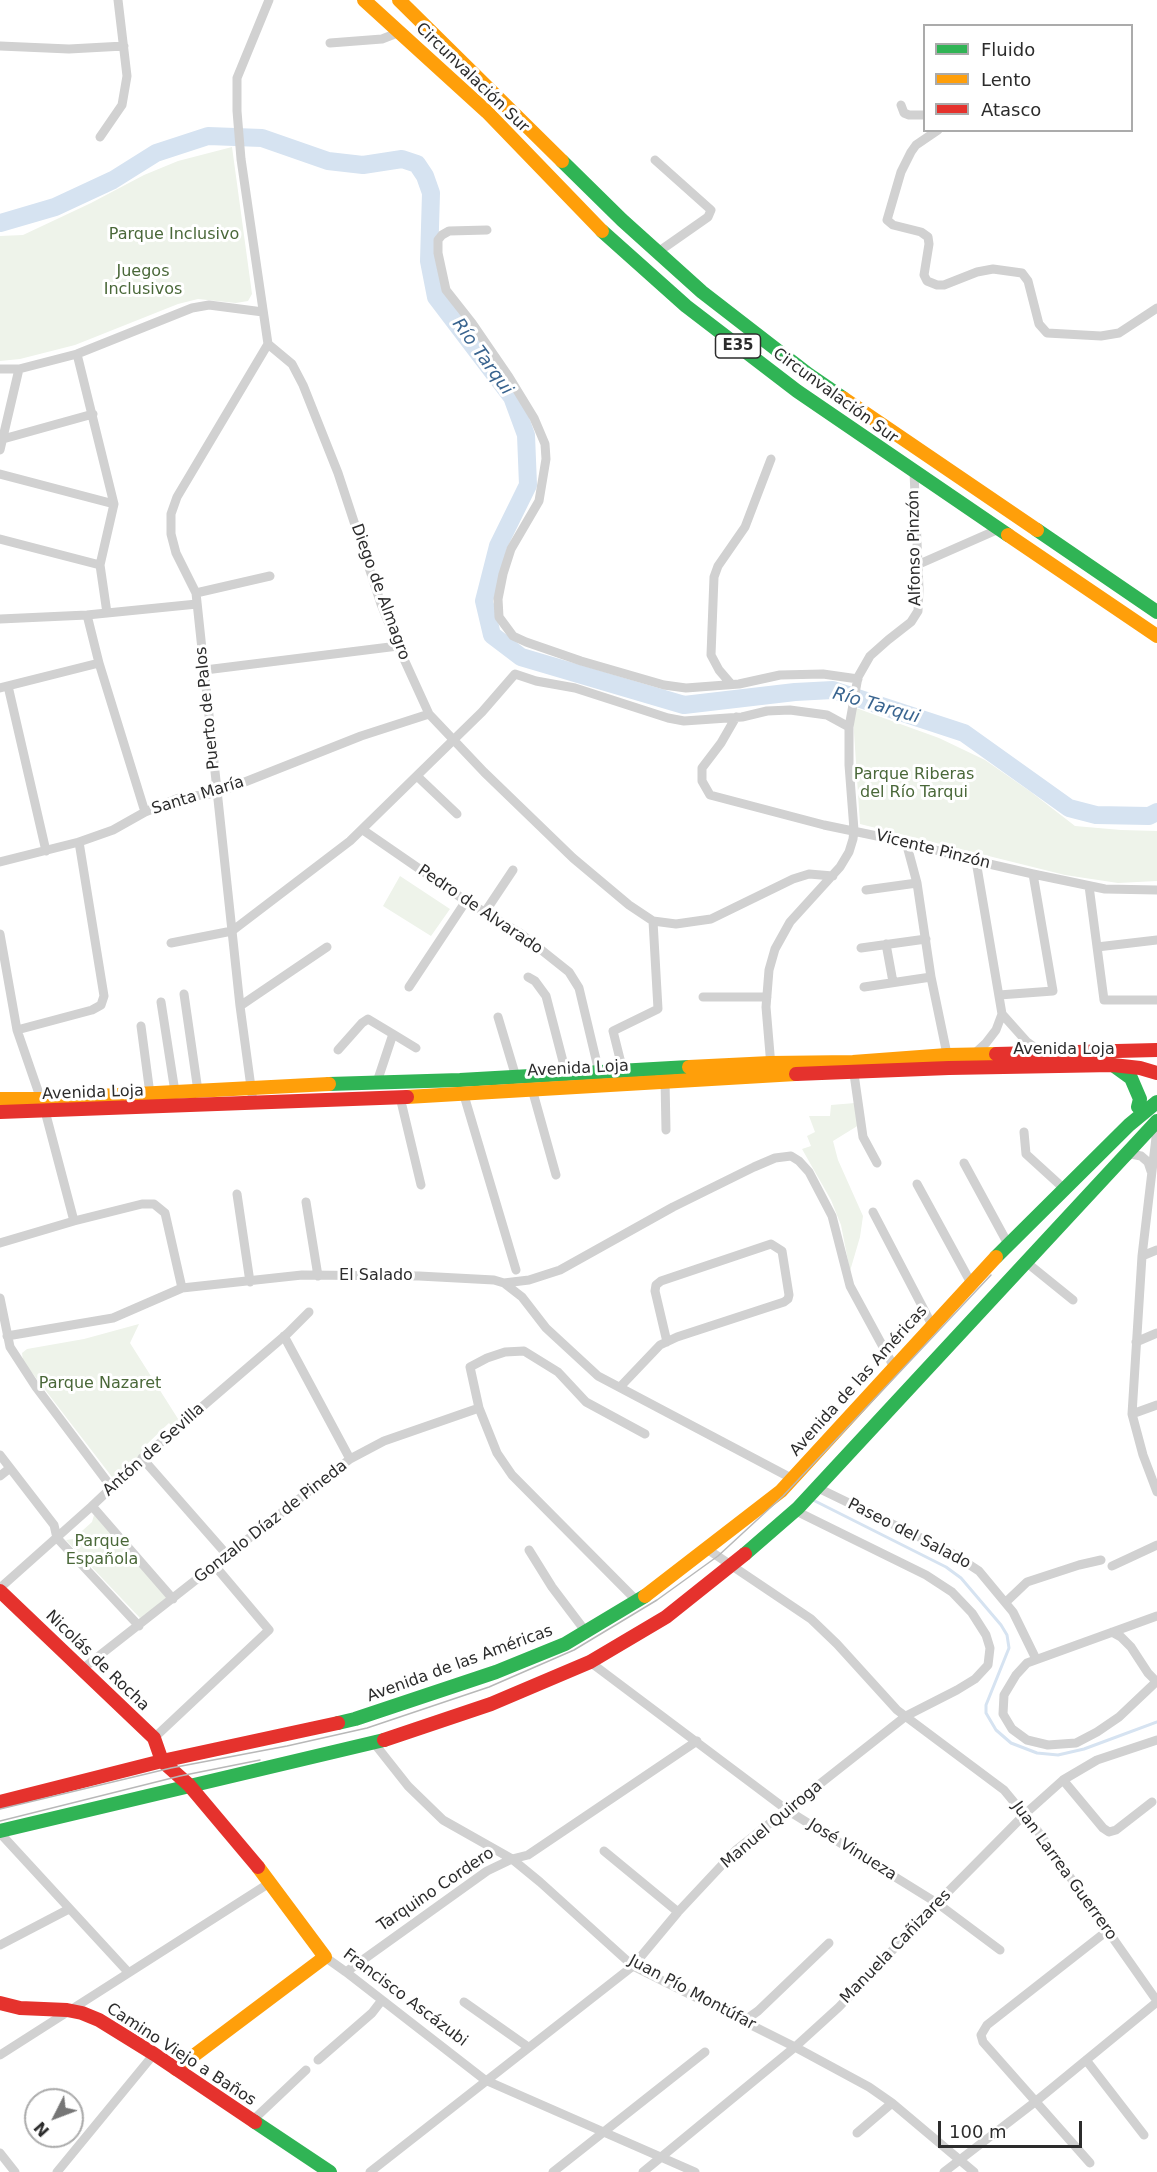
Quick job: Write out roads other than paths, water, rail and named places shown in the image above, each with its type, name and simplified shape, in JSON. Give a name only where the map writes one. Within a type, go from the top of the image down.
[{"type":"main road","name":"Circunvalación Sur","points":[[363,0],[487,112],[608,236],[686,306],[797,391],[1157,636]]},
{"type":"main road","name":"Circunvalación Sur","points":[[399,0],[622,220],[702,292],[808,374],[1157,612]]},
{"type":"main road","name":"Avenida Loja","points":[[948,1061],[974,1054],[1157,1050]]},
{"type":"main road","name":"Avenida Loja","points":[[0,1112],[43,1105],[175,1092],[622,1071],[853,1067],[948,1061],[1113,1065],[1140,1068],[1157,1073]]},
{"type":"main road","points":[[1113,1065],[1131,1078],[1140,1099],[1138,1107]]},
{"type":"main road","name":"Avenida Loja","points":[[0,1099],[43,1105],[400,1097],[666,1080],[771,1069]]},
{"type":"main road","name":"Avenida de las Américas","points":[[1029,1224],[1060,1185],[1138,1107],[1157,1092]]},
{"type":"main road","name":"Avenida de las Américas","points":[[0,1802],[162,1761],[355,1719],[496,1672],[565,1644],[638,1602],[792,1480],[1008,1244],[1129,1125],[1157,1102]]},
{"type":"main road","points":[[1003,1287],[1069,1201],[1132,1131],[1157,1111]]},
{"type":"main road","points":[[0,1832],[189,1785],[375,1743],[491,1704],[590,1662],[666,1617],[733,1565],[797,1510],[1157,1121]]},
{"type":"main road","name":"Nicolás de Rocha","points":[[0,1590],[154,1738],[162,1761]]},
{"type":"main road","name":"Francisco Ascázubi","points":[[162,1761],[189,1785],[271,1882],[325,1957]]},
{"type":"main road","points":[[176,2069],[325,1957]]},
{"type":"main road","name":"Camino Viejo a Baños","points":[[0,2003],[20,2008],[67,2010],[99,2020],[154,2054],[327,2171]]},
{"type":"street","points":[[100,137],[122,105],[127,76],[118,0]]},
{"type":"street","points":[[268,344],[241,159],[237,78],[269,0]]},
{"type":"street","points":[[330,43],[382,39],[400,32]]},
{"type":"street","points":[[0,46],[69,49],[124,46]]},
{"type":"street","points":[[901,105],[904,113],[909,116],[923,115]]},
{"type":"street","points":[[935,132],[916,145],[911,152],[901,172],[887,220],[892,225],[921,232],[928,237],[924,275],[927,280],[937,285],[944,285],[977,272],[993,269],[1022,273],[1028,281],[1039,324],[1047,333],[1101,336],[1119,333],[1157,308]]},
{"type":"street","points":[[655,160],[711,210],[708,217],[658,252]]},
{"type":"street","points":[[487,230],[449,231],[438,240],[446,290],[487,344],[534,418],[545,444],[546,459],[539,501],[511,549],[498,598],[499,617],[513,636],[591,664],[664,686],[686,688],[730,684],[780,675],[823,674],[858,679]]},
{"type":"street","points":[[0,369],[19,369],[77,354],[192,308],[209,305],[262,312]]},
{"type":"street","name":"Puerto de Palos","points":[[253,1102],[240,1006],[196,593],[176,553],[171,534],[171,514],[177,497],[268,344]]},
{"type":"street","name":"Diego de Almagro","points":[[268,344],[292,364],[303,385],[338,473],[381,604],[429,714],[484,772],[573,858],[629,905],[653,921]]},
{"type":"street","points":[[77,354],[114,504],[100,566],[108,613]]},
{"type":"street","points":[[0,450],[19,369]]},
{"type":"street","points":[[3,439],[93,414]]},
{"type":"street","points":[[730,684],[711,655],[714,577],[718,566],[745,527],[771,459]]},
{"type":"street","name":"Alfonso Pinzón","points":[[771,1069],[767,997],[769,970],[778,940],[790,922],[833,876],[849,852],[854,830],[849,765],[849,727],[850,711],[858,679],[870,656],[911,622],[918,611],[914,472]]},
{"type":"street","points":[[0,474],[114,504]]},
{"type":"street","points":[[916,565],[999,528]]},
{"type":"street","points":[[0,539],[100,566]]},
{"type":"street","points":[[196,593],[270,576]]},
{"type":"street","points":[[0,619],[87,615],[197,604]]},
{"type":"street","points":[[87,615],[99,663],[145,812]]},
{"type":"street","points":[[205,670],[398,646]]},
{"type":"street","points":[[46,851],[4,687],[99,663]]},
{"type":"street","points":[[171,943],[232,931],[363,830],[482,712],[514,674],[575,688],[684,721],[790,710],[827,715],[849,727]]},
{"type":"street","name":"Santa María","points":[[0,862],[79,842],[112,830],[145,812],[179,798],[217,793],[362,735],[429,714]]},
{"type":"street","name":"Vicente Pinzón","points":[[736,717],[721,743],[702,768],[702,781],[710,795],[824,825],[854,830],[976,861],[1089,886],[1105,889],[1157,890]]},
{"type":"street","points":[[417,776],[457,814]]},
{"type":"street","name":"Pedro de Alvarado","points":[[363,830],[466,901],[520,933],[569,972],[579,988],[584,1004],[599,1072]]},
{"type":"street","points":[[17,1030],[92,1010],[101,1005],[104,996],[79,842]]},
{"type":"street","points":[[906,842],[917,883],[931,977],[948,1061]]},
{"type":"street","points":[[974,1054],[996,1030],[1002,1014],[976,861]]},
{"type":"street","points":[[484,912],[513,870]]},
{"type":"street","points":[[622,1071],[613,1031],[658,1009],[653,921],[676,924],[711,919],[802,876],[819,874],[833,876]]},
{"type":"street","points":[[1033,874],[1053,991]]},
{"type":"street","points":[[866,890],[917,883]]},
{"type":"street","points":[[1089,886],[1104,1000],[1157,1000]]},
{"type":"street","points":[[410,987],[466,901]]},
{"type":"street","points":[[0,934],[17,1030],[43,1105],[74,1221]]},
{"type":"street","points":[[861,948],[926,939]]},
{"type":"street","points":[[1097,947],[1157,940]]},
{"type":"street","points":[[886,944],[893,982]]},
{"type":"street","points":[[240,1006],[327,947]]},
{"type":"street","points":[[528,977],[536,981],[546,996],[566,1073]]},
{"type":"street","points":[[864,987],[931,977]]},
{"type":"street","points":[[999,995],[1064,989]]},
{"type":"street","points":[[184,994],[198,1091]]},
{"type":"street","points":[[703,997],[767,997]]},
{"type":"street","points":[[161,1002],[175,1092]]},
{"type":"street","points":[[1002,1014],[1028,1042],[1041,1052]]},
{"type":"street","points":[[498,1017],[514,1064],[516,1077]]},
{"type":"street","points":[[338,1050],[362,1023],[369,1019],[417,1048]]},
{"type":"street","points":[[141,1026],[150,1094]]},
{"type":"street","points":[[377,1082],[393,1034]]},
{"type":"street","points":[[853,1067],[863,1137],[877,1163]]},
{"type":"street","points":[[666,1080],[666,1130]]},
{"type":"street","points":[[532,1089],[556,1175]]},
{"type":"street","points":[[463,1092],[516,1270]]},
{"type":"street","points":[[400,1097],[420,1185]]},
{"type":"street","points":[[1157,1129],[1142,1256],[1132,1414],[1143,1455],[1157,1492]]},
{"type":"street","points":[[1024,1132],[1026,1154],[1060,1185]]},
{"type":"street","points":[[1108,1173],[1131,1154],[1141,1156],[1148,1162],[1152,1176]]},
{"type":"street","name":"El Salado","points":[[7,1336],[113,1318],[182,1288],[302,1275],[419,1276],[494,1280],[504,1283],[529,1280],[560,1270],[673,1207],[744,1172],[775,1158],[791,1156],[809,1172],[827,1206],[836,1225],[850,1286],[894,1367]]},
{"type":"street","points":[[964,1163],[1008,1244]]},
{"type":"street","points":[[917,1184],[971,1283]]},
{"type":"street","points":[[237,1194],[250,1282]]},
{"type":"street","points":[[306,1202],[318,1276]]},
{"type":"street","points":[[0,1244],[74,1221],[142,1204],[154,1204],[165,1212],[182,1288]]},
{"type":"street","points":[[873,1212],[932,1325]]},
{"type":"street","points":[[620,1387],[660,1345],[784,1302],[789,1295],[782,1251],[771,1244],[661,1281],[656,1285],[655,1290],[667,1342]]},
{"type":"street","points":[[1142,1256],[1157,1250]]},
{"type":"street","points":[[1026,1262],[1072,1300]]},
{"type":"street","points":[[504,1283],[522,1297],[546,1328],[598,1376],[792,1480]]},
{"type":"street","points":[[0,1298],[7,1336],[5,1348],[112,1488]]},
{"type":"street","name":"Antón de Sevilla","points":[[0,1590],[142,1458],[309,1312]]},
{"type":"street","points":[[1136,1342],[1157,1334]]},
{"type":"street","points":[[284,1336],[350,1459]]},
{"type":"street","points":[[638,1602],[512,1474],[497,1453],[479,1408],[470,1367],[496,1355],[524,1351],[558,1372],[586,1402],[645,1434]]},
{"type":"street","points":[[1132,1414],[1157,1405]]},
{"type":"street","name":"Gonzalo Díaz de Pineda","points":[[81,1670],[350,1459],[384,1441],[479,1408]]},
{"type":"street","points":[[0,1455],[54,1525],[57,1538],[139,1626]]},
{"type":"street","points":[[142,1458],[228,1556]]},
{"type":"street","points":[[0,1476],[10,1468]]},
{"type":"street","name":"Paseo del Salado","points":[[816,1490],[961,1558],[979,1571],[1013,1612],[1036,1659]]},
{"type":"street","points":[[92,1506],[174,1599]]},
{"type":"street","name":"Manuel Quiroga","points":[[370,2172],[633,1966],[678,1912],[736,1850],[906,1716],[957,1690],[975,1679],[984,1670],[990,1654],[988,1641],[982,1628],[958,1598],[936,1581],[797,1510]]},
{"type":"street","points":[[1112,1566],[1157,1545]]},
{"type":"street","name":"Juan Larrea Guerrero","points":[[707,1549],[791,1604],[819,1626],[883,1696],[906,1716],[996,1783],[1025,1814],[1157,2002]]},
{"type":"street","points":[[529,1550],[552,1587],[586,1632]]},
{"type":"street","points":[[1006,1602],[1027,1582],[1101,1560]]},
{"type":"street","points":[[154,1738],[269,1630],[215,1566]]},
{"type":"street","points":[[1112,1632],[1131,1647],[1148,1673],[1157,1681],[1119,1717],[1085,1739],[1068,1745],[1037,1743],[1019,1735],[1005,1719],[1003,1701],[1008,1687],[1020,1669],[1036,1659],[1157,1616]]},
{"type":"street","name":"José Vinueza","points":[[590,1662],[787,1810],[937,1903],[1000,1950]]},
{"type":"street","name":"Manuela Cañizares","points":[[643,2172],[795,2047],[839,2007],[937,1903],[1025,1814],[1063,1780],[1097,1760],[1157,1740]]},
{"type":"street","name":"Tarquino Cordero","points":[[346,1972],[487,1871],[512,1859],[528,1855],[697,1741]]},
{"type":"street","name":"Juan Pío Montúfar","points":[[375,1743],[408,1786],[443,1820],[512,1859],[633,1966],[795,2047],[869,2087],[892,2103],[974,2172]]},
{"type":"street","points":[[1063,1780],[1109,1832],[1116,1830],[1152,1802]]},
{"type":"street","points":[[0,1832],[128,1972]]},
{"type":"street","points":[[604,1851],[678,1912]]},
{"type":"street","points":[[0,2055],[67,2010],[271,1882]]},
{"type":"street","points":[[0,1945],[69,1909]]},
{"type":"street","points":[[1090,2163],[982,2042],[982,2030],[1107,1931]]},
{"type":"street","points":[[744,2021],[758,2011],[829,1943]]},
{"type":"street","name":"Francisco Ascázubi","points":[[325,1957],[485,2080],[695,2172]]},
{"type":"street","points":[[318,2061],[372,2013],[382,2000]]},
{"type":"street","points":[[464,2002],[528,2047]]},
{"type":"street","points":[[944,2172],[1035,2102],[1157,2002]]},
{"type":"street","points":[[553,2172],[705,2052]]},
{"type":"street","points":[[57,2172],[154,2054]]},
{"type":"street","points":[[1086,2060],[1144,2135]]},
{"type":"street","points":[[252,2121],[306,2070]]},
{"type":"street","points":[[857,2133],[892,2103]]},
{"type":"street","points":[[0,2153],[15,2172]]},
{"type":"waterway","name":"Río Tarqui","points":[[0,223],[55,207],[113,180],[156,153],[208,136],[262,138],[328,161],[363,165],[402,159],[417,164],[425,176],[431,193],[429,261],[436,297],[512,397],[526,435],[528,485],[498,546],[484,601],[492,635],[521,657],[684,705],[795,692],[833,690],[964,733],[1069,808],[1096,815],[1149,816],[1157,812]]},
{"type":"waterway","points":[[813,1500],[946,1567],[961,1578],[1001,1625],[1007,1635],[1009,1648],[986,1705],[986,1713],[996,1730],[1011,1743],[1037,1753],[1058,1755],[1084,1749],[1157,1722]]},
{"type":"tram line","points":[[0,1809],[171,1768],[367,1728],[489,1687],[574,1650],[657,1600],[718,1556],[783,1496],[991,1275]]},
{"type":"tram line","points":[[0,1821],[180,1776],[260,1760]]},
{"type":"park label","name":"Parque Inclusivo","points":[[174,235]]},
{"type":"park label","name":"Juegos Inclusivos","points":[[143,281]]},
{"type":"park label","name":"Parque Riberas del Río Tarqui","points":[[914,784]]},
{"type":"park label","name":"Parque Nazaret","points":[[100,1384]]},
{"type":"park label","name":"Parque Española","points":[[102,1551]]}]
